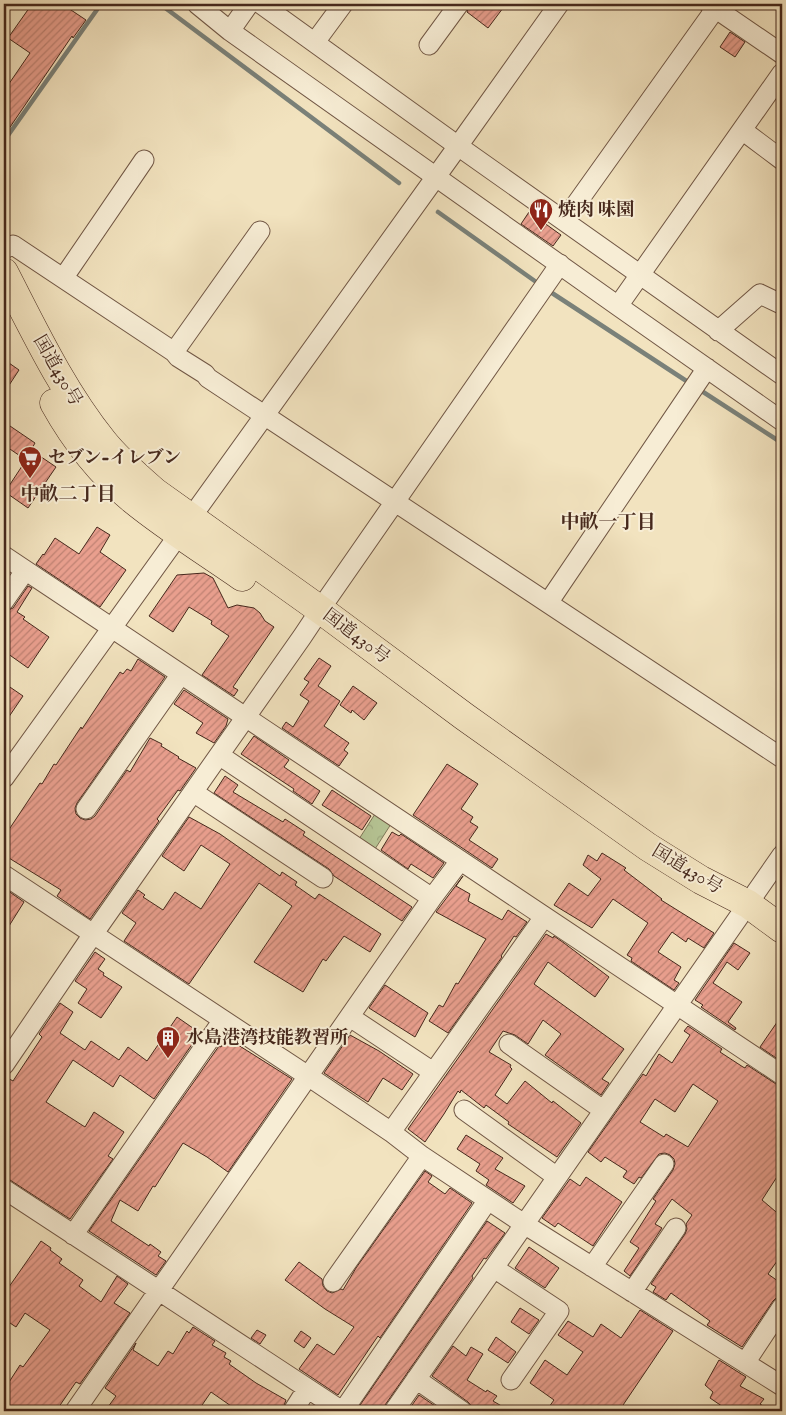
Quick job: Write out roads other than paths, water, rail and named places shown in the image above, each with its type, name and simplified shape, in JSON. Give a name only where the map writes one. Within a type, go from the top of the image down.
[{"type":"highway","name":"国道430号","points":[[4,272],[52,364],[79,409],[104,443],[155,492],[186,526]]},
{"type":"highway","name":"国道430号","points":[[4,308],[61,415],[80,445],[133,500],[186,526],[315,618],[457,711],[648,847],[702,880],[743,912],[782,949]]},
{"type":"highway","name":"国道430号","points":[[743,912],[782,928]]},
{"type":"street","points":[[197,4],[230,31],[618,306],[699,380],[782,421]]},
{"type":"street","points":[[230,31],[253,4],[315,42],[564,221],[640,279],[782,375]]},
{"type":"street","points":[[315,42],[343,4]]},
{"type":"street","points":[[429,45],[459,4]]},
{"type":"street","points":[[4,778],[559,4]]},
{"type":"street","points":[[564,221],[713,6],[782,54]]},
{"type":"street","points":[[618,306],[640,279],[746,133],[782,72]]},
{"type":"street","points":[[746,133],[782,160]]},
{"type":"street","points":[[64,277],[144,160]]},
{"type":"street","points":[[174,352],[260,230]]},
{"type":"street","points":[[4,249],[13,245],[64,277],[174,352],[178,357],[205,374],[208,378],[782,758]]},
{"type":"street","points":[[4,1065],[315,618],[391,499],[560,264]]},
{"type":"street","points":[[718,330],[760,294],[781,304]]},
{"type":"street","points":[[548,603],[699,380]]},
{"type":"street","points":[[4,556],[782,1075]]},
{"type":"street","points":[[4,602],[25,571]]},
{"type":"street","points":[[86,809],[181,674]]},
{"type":"street","points":[[219,756],[432,898]]},
{"type":"street","points":[[194,792],[323,878]]},
{"type":"street","points":[[394,1411],[782,855]]},
{"type":"street","points":[[74,1411],[432,898],[460,861]]},
{"type":"street","points":[[4,875],[308,1076],[391,1132],[422,1156],[524,1224],[782,1386]]},
{"type":"street","points":[[391,1132],[544,917]]},
{"type":"street","points":[[350,1017],[433,1072]]},
{"type":"street","points":[[73,1235],[224,1020]]},
{"type":"street","points":[[509,1044],[604,1110]]},
{"type":"street","points":[[464,1110],[557,1177]]},
{"type":"street","points":[[334,1282],[422,1156]]},
{"type":"street","points":[[592,1267],[664,1164]]},
{"type":"street","points":[[4,1188],[302,1397],[342,1411],[488,1200]]},
{"type":"street","points":[[632,1292],[676,1228]]},
{"type":"street","points":[[494,1268],[559,1311],[512,1380]]},
{"type":"street","points":[[745,1363],[782,1308]]},
{"type":"street","points":[[416,1380],[462,1411]]},
{"type":"waterway","points":[[4,141],[101,4]]},
{"type":"waterway","points":[[160,4],[399,183]]},
{"type":"waterway","points":[[438,212],[539,284]]},
{"type":"waterway","points":[[549,291],[691,384]]},
{"type":"waterway","points":[[697,388],[782,443]]},
{"type":"waterway","points":[[776,850],[782,841]]},
{"type":"place","name":"焼肉 味園","points":[[541,231]]},
{"type":"place","name":"セブン-イレブン","points":[[30,479]]},
{"type":"place","name":"水島港湾技能教習所","points":[[168,1059]]},
{"type":"district","name":"中畝二丁目","points":[[68,495]]},
{"type":"district","name":"中畝一丁目","points":[[608,523]]}]
